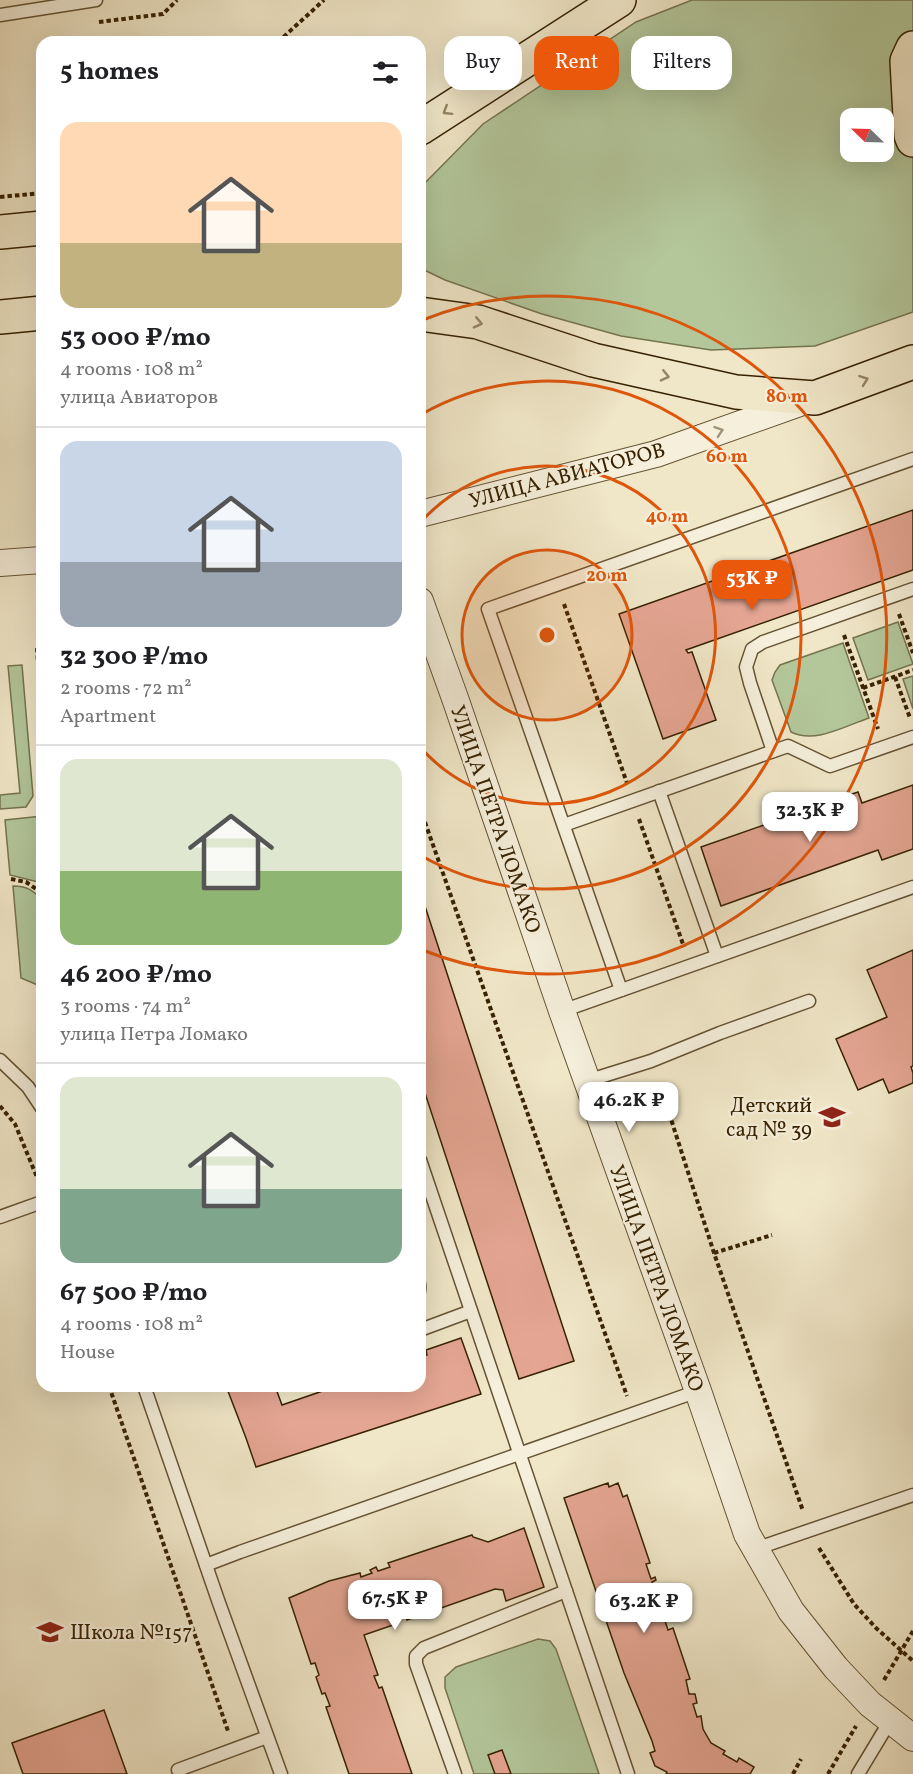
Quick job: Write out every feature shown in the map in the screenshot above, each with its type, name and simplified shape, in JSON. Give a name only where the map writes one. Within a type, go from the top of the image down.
[{"type":"main road","points":[[426,124],[619,0]]},
{"type":"main road","points":[[913,48],[907,61],[913,140]]},
{"type":"main road","points":[[0,232],[36,229]]},
{"type":"main road","points":[[0,317],[36,314]]},
{"type":"main road","name":"УЛИЦА АВИАТОРОВ","points":[[426,315],[478,322],[593,360],[736,392],[815,398],[913,362]]},
{"type":"street","name":"УЛИЦА АВИАТОРОВ","points":[[426,512],[656,454],[815,398]]},
{"type":"street","points":[[0,563],[36,560]]},
{"type":"street","name":"УЛИЦА ПЕТРА ЛОМАКО","points":[[426,618],[561,1011],[588,1081],[747,1534],[791,1611],[836,1668],[870,1704],[913,1738]]},
{"type":"lane","points":[[0,15],[96,0]]},
{"type":"lane","points":[[621,990],[488,609],[913,459]]},
{"type":"lane","points":[[773,751],[746,667],[752,649],[763,642],[913,589]]},
{"type":"lane","points":[[564,825],[788,746],[831,766],[913,737]]},
{"type":"lane","points":[[659,791],[717,956]]},
{"type":"lane","points":[[561,1011],[913,887]]},
{"type":"lane","points":[[588,1081],[651,1061],[808,1001]]},
{"type":"lane","points":[[0,1060],[27,1087],[36,1100]]},
{"type":"lane","points":[[426,1178],[628,1774]]},
{"type":"lane","points":[[0,1216],[36,1204]]},
{"type":"lane","points":[[426,1328],[471,1311]]},
{"type":"lane","points":[[206,1565],[698,1391]]},
{"type":"lane","points":[[146,1392],[281,1774]]},
{"type":"lane","points":[[755,1549],[913,1495]]},
{"type":"lane","points":[[455,1774],[416,1664],[416,1656],[424,1648],[566,1591]]},
{"type":"lane","points":[[858,1774],[890,1721]]},
{"type":"lane","points":[[178,1770],[267,1737]]},
{"type":"path","points":[[285,36],[324,0]]},
{"type":"path","points":[[0,197],[36,194]]},
{"type":"path","points":[[557,584],[691,965]]},
{"type":"path","points":[[893,596],[913,653]]},
{"type":"path","points":[[838,615],[884,747]]},
{"type":"path","points":[[863,688],[913,670]]},
{"type":"path","points":[[895,677],[913,727]]},
{"type":"path","points":[[426,825],[633,1414]]},
{"type":"path","points":[[11,879],[26,882],[36,889]]},
{"type":"path","points":[[660,1085],[714,1253],[798,1496],[818,1546],[854,1604],[876,1628],[913,1661]]},
{"type":"path","points":[[0,1106],[15,1124],[36,1175]]},
{"type":"path","points":[[714,1253],[772,1235]]},
{"type":"path","points":[[111,1392],[234,1750]]},
{"type":"path","points":[[884,1681],[913,1631]]},
{"type":"path","points":[[828,1774],[857,1724]]},
{"type":"path","points":[[793,1774],[801,1759]]},
{"type":"green space","points":[[692,0],[913,0],[913,312],[815,346],[711,350],[621,336],[542,314],[445,280],[426,271],[426,182],[483,124],[534,90],[619,90],[619,36],[615,36],[636,22]]},
{"type":"green space","points":[[898,622],[913,664],[868,680],[853,638]]},
{"type":"green space","points":[[843,643],[869,718],[820,735],[800,735],[791,732],[772,680],[775,672],[780,665]]},
{"type":"green space","points":[[22,665],[33,796],[26,807],[0,809],[0,795],[20,793],[8,666]]},
{"type":"green space","points":[[913,676],[913,709],[903,679]]},
{"type":"green space","points":[[36,817],[36,882],[10,875],[5,820]]},
{"type":"green space","points":[[13,886],[29,889],[36,894],[36,984],[21,978]]},
{"type":"green space","points":[[538,1639],[550,1641],[556,1649],[599,1774],[474,1774],[445,1688],[445,1677],[456,1667]]},
{"type":"building","points":[[913,510],[913,570],[686,650],[688,653],[692,652],[716,720],[663,739],[619,614]]},
{"type":"building","points":[[913,785],[913,849],[882,860],[878,850],[721,906],[701,847],[858,792],[862,803]]},
{"type":"building","points":[[426,909],[574,1361],[519,1379],[426,1096]]},
{"type":"building","points":[[913,950],[913,1066],[911,1067],[913,1083],[889,1093],[883,1079],[858,1090],[836,1039],[887,1017],[867,970]]},
{"type":"building","points":[[461,1338],[481,1394],[256,1467],[228,1392],[277,1392],[282,1405],[320,1392],[426,1392],[426,1350]]},
{"type":"building","points":[[608,1483],[609,1487],[618,1483],[623,1497],[627,1495],[650,1563],[646,1564],[651,1579],[655,1577],[656,1580],[652,1582],[656,1594],[660,1593],[662,1598],[658,1599],[662,1612],[667,1611],[668,1613],[663,1615],[668,1630],[673,1628],[690,1679],[686,1680],[689,1694],[695,1694],[697,1703],[693,1704],[697,1717],[701,1716],[703,1729],[711,1743],[725,1751],[723,1754],[737,1762],[739,1758],[754,1767],[750,1774],[666,1774],[667,1772],[655,1766],[650,1753],[655,1751],[652,1741],[624,1673],[564,1498]]},
{"type":"building","points":[[524,1528],[544,1587],[506,1601],[503,1590],[495,1589],[407,1620],[406,1616],[395,1620],[396,1624],[364,1635],[378,1675],[374,1676],[379,1688],[382,1687],[412,1774],[349,1774],[326,1707],[330,1706],[325,1693],[322,1694],[316,1677],[319,1675],[315,1663],[311,1664],[289,1598],[329,1581],[360,1573],[361,1577],[372,1573],[370,1570],[376,1567],[378,1571],[390,1567],[388,1563],[472,1535],[488,1542]]},
{"type":"building","points":[[104,1710],[127,1774],[23,1774],[12,1743]]},
{"type":"building","points":[[502,1750],[511,1774],[495,1774],[488,1755]]},
{"type":"place","name":"Детский сад № 39","points":[[832,1117]]},
{"type":"place","name":"Школа №157","points":[[50,1632]]}]
